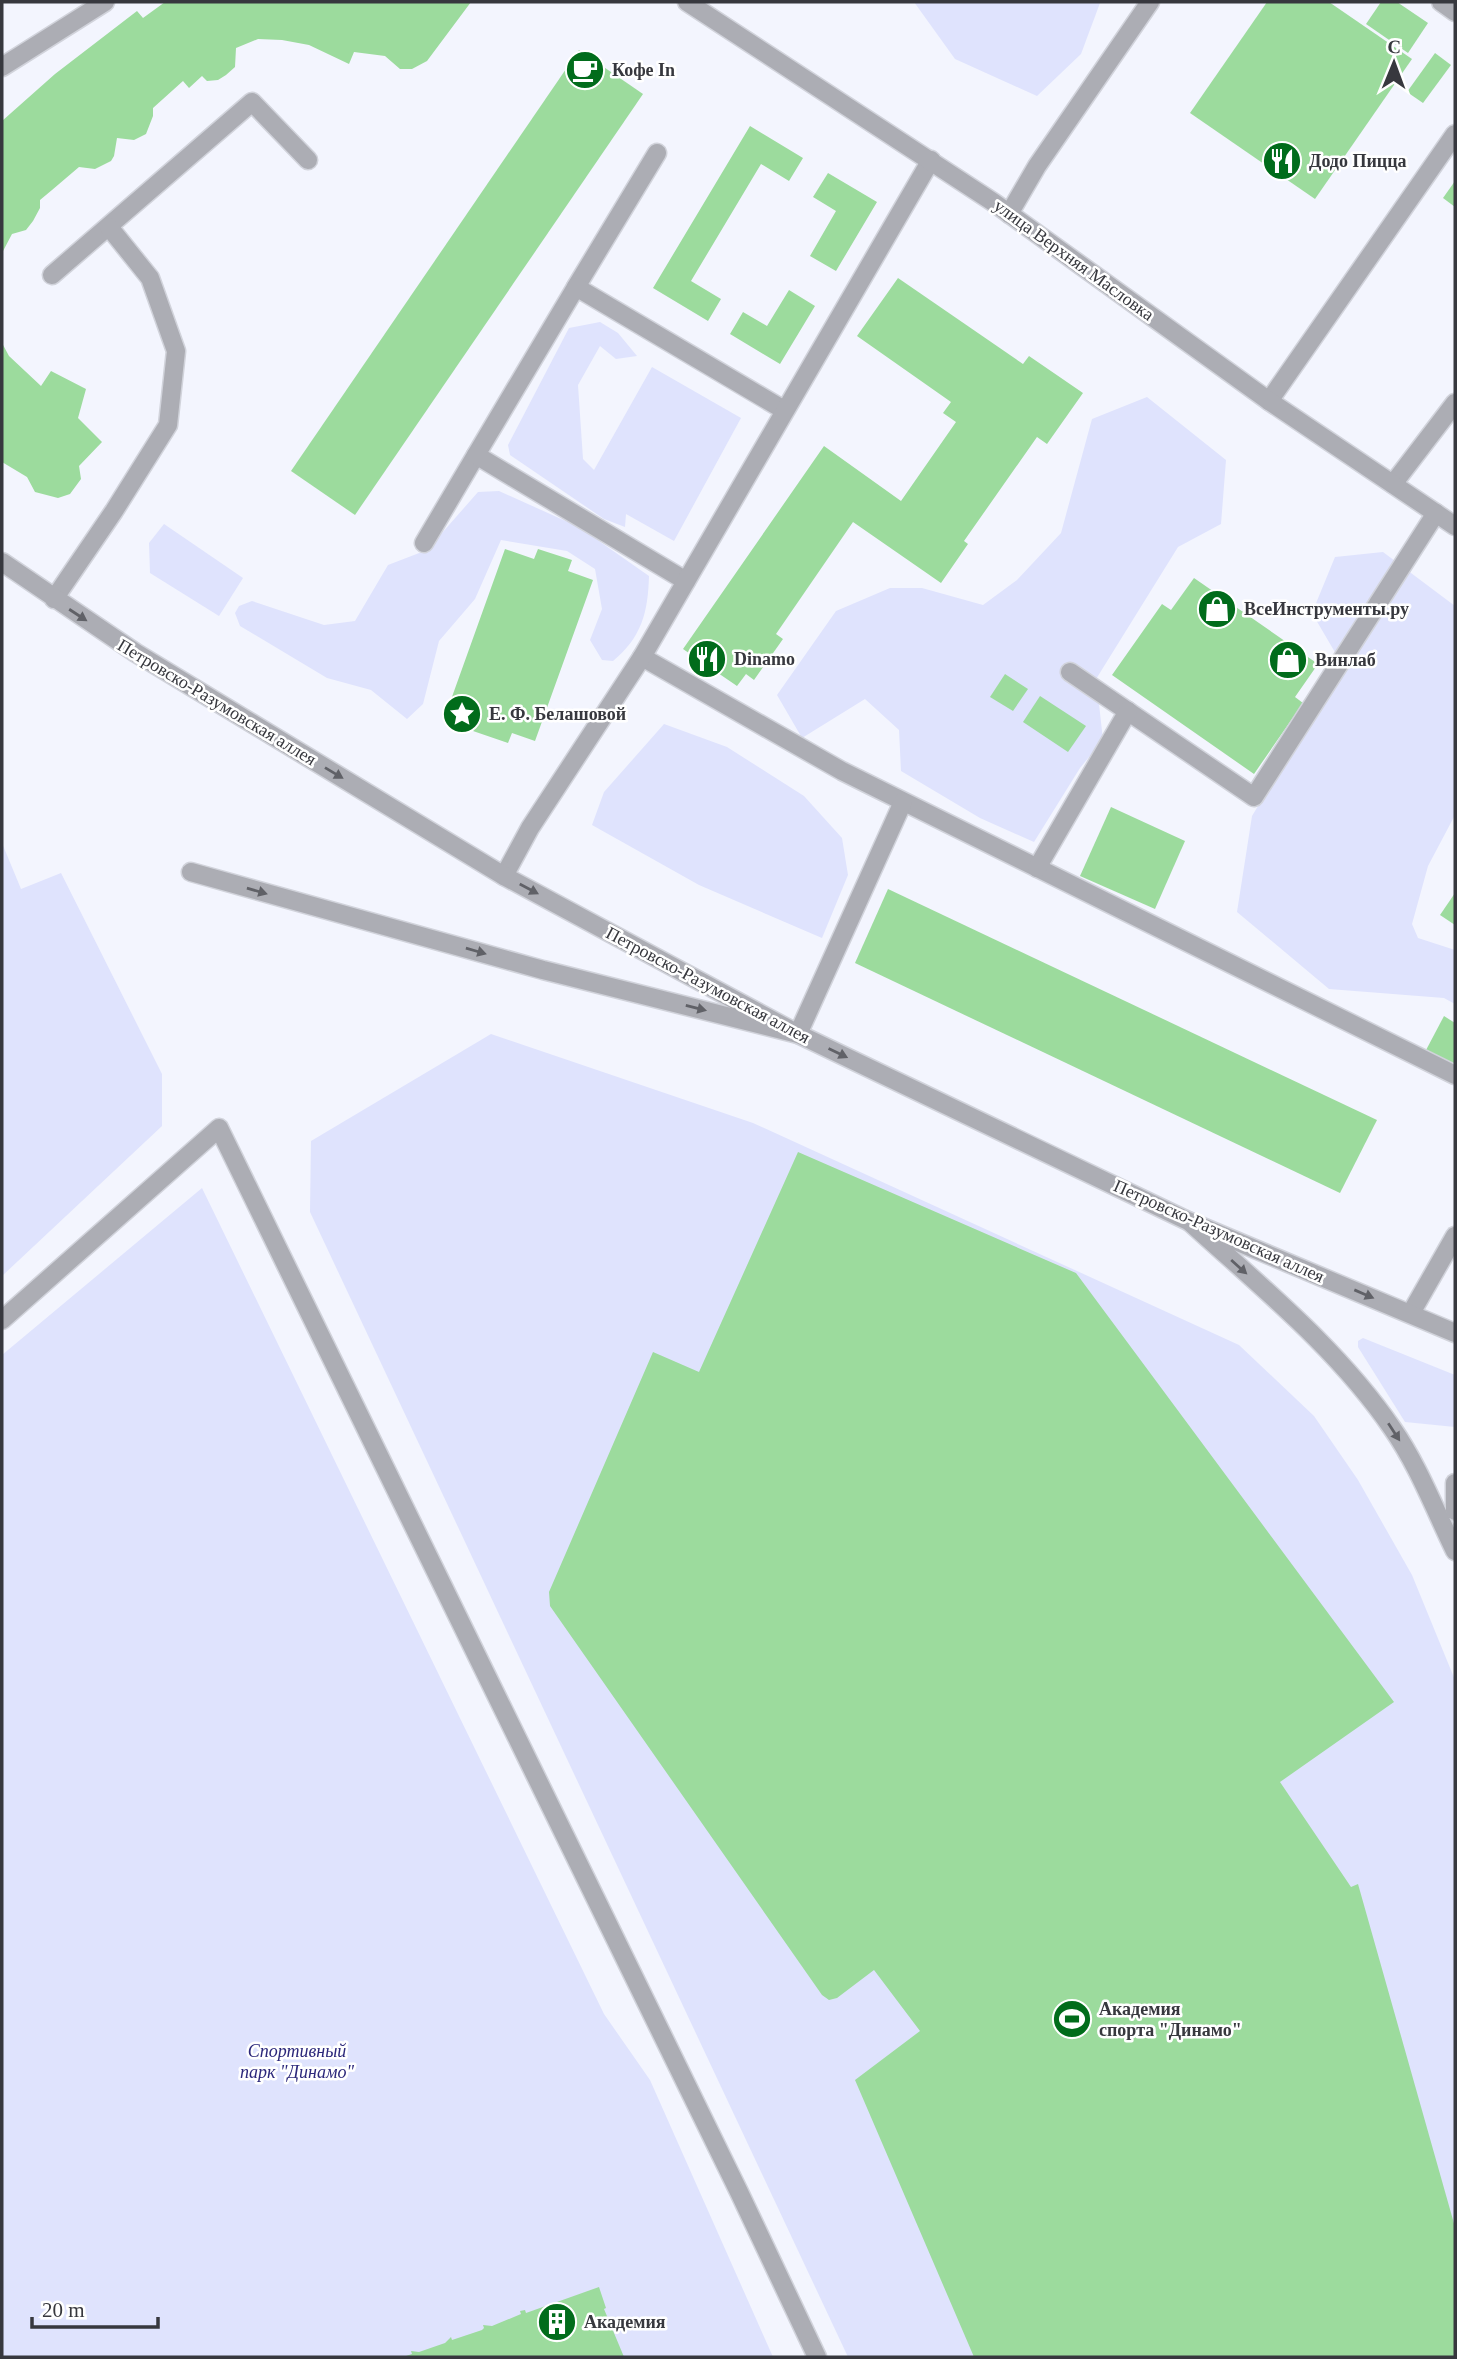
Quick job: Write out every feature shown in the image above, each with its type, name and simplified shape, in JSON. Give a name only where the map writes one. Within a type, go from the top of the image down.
[{"type":"street","points":[[2,67],[105,2]]},
{"type":"street","name":"улица Верхняя Масловка","points":[[687,2],[931,160],[1269,401],[1455,526]]},
{"type":"street","points":[[1009,214],[1037,166],[1150,2]]},
{"type":"street","points":[[1441,2],[1455,12]]},
{"type":"street","points":[[52,275],[252,102],[308,160]]},
{"type":"street","points":[[1269,401],[1455,134]]},
{"type":"street","points":[[425,542],[657,153]]},
{"type":"street","points":[[504,876],[530,828],[642,657],[931,160]]},
{"type":"street","points":[[54,599],[168,425],[176,351],[150,278],[109,227]]},
{"type":"street","points":[[576,287],[785,411]]},
{"type":"street","points":[[1393,484],[1455,403]]},
{"type":"street","points":[[476,455],[686,581]]},
{"type":"street","points":[[1070,672],[1254,797],[1436,513]]},
{"type":"street","name":"Петровско-Разумовская аллея","points":[[2,562],[136,653],[504,876],[798,1034],[1188,1221],[1455,1333]]},
{"type":"street","points":[[642,657],[842,771],[1455,1075]]},
{"type":"street","points":[[1037,867],[1128,711]]},
{"type":"street","points":[[191,872],[542,970],[798,1034],[903,802]]},
{"type":"street","points":[[2,1320],[219,1128],[817,2357]]},
{"type":"street","points":[[1188,1221],[1301,1324],[1352,1377],[1392,1428],[1410,1457],[1455,1550]]},
{"type":"street","points":[[1411,1313],[1455,1236]]},
{"type":"street","points":[[1455,1483],[1455,1511]]},
{"type":"green space","points":[[914,2],[1100,3],[1081,54],[1037,96],[955,59]]},
{"type":"green space","points":[[600,322],[618,333],[637,356],[616,359],[600,346],[578,385],[583,459],[594,470],[652,367],[741,418],[674,541],[626,514],[625,527],[604,519],[510,455],[508,445],[569,328]]},
{"type":"green space","points":[[1147,397],[1226,460],[1221,524],[1178,547],[1093,684],[1099,704],[1103,740],[1080,768],[1034,842],[980,818],[901,771],[899,730],[865,699],[802,738],[777,695],[836,611],[890,588],[922,588],[983,605],[1017,580],[1061,533],[1092,419]]},
{"type":"green space","points":[[499,491],[579,527],[649,576],[642,623],[631,643],[613,661],[602,660],[590,640],[602,609],[595,569],[567,551],[501,540],[475,599],[439,641],[423,704],[407,719],[371,690],[327,678],[240,626],[235,613],[239,606],[252,601],[324,625],[355,621],[388,565],[427,550],[478,492]]},
{"type":"green space","points":[[164,524],[243,578],[219,616],[150,573],[149,543]]},
{"type":"green space","points":[[1383,552],[1455,606],[1455,815],[1428,866],[1412,924],[1418,938],[1455,950],[1455,1004],[1444,998],[1329,989],[1237,912],[1252,816],[1343,666],[1312,613],[1335,557]]},
{"type":"green space","points":[[664,724],[727,747],[804,796],[842,838],[848,875],[822,938],[699,885],[592,825],[604,792]]},
{"type":"green space","points":[[2,843],[21,889],[61,873],[162,1074],[162,1126],[2,1276]]},
{"type":"green space","name":"Академия спорта \"Динамо\"","points":[[491,1034],[753,1123],[1239,1345],[1314,1416],[1358,1480],[1412,1575],[1455,1680],[1455,2357],[848,2357],[310,1212],[311,1141]]},
{"type":"green space","name":"Спортивный парк \"Динамо\"","points":[[202,1188],[604,2014],[650,2080],[773,2357],[2,2357],[2,1355]]},
{"type":"green space","points":[[1363,1338],[1455,1375],[1455,1427],[1405,1422],[1358,1347],[1358,1341]]},
{"type":"building","points":[[165,2],[471,2],[427,61],[412,69],[400,69],[385,56],[354,52],[349,64],[309,45],[282,40],[258,39],[236,48],[235,67],[226,75],[218,80],[207,81],[202,76],[189,88],[183,81],[153,108],[146,134],[134,140],[117,138],[111,161],[95,169],[79,167],[40,200],[40,208],[33,221],[26,230],[12,234],[2,253],[2,121],[55,74],[137,11],[143,18]]},
{"type":"building","points":[[1267,2],[1329,2],[1412,59],[1315,199],[1190,113]]},
{"type":"building","points":[[1381,2],[1397,2],[1428,23],[1408,53],[1366,24]]},
{"type":"building","points":[[579,50],[643,94],[355,515],[291,471]]},
{"type":"building","points":[[1435,53],[1451,65],[1423,103],[1407,92]]},
{"type":"building","points":[[750,126],[803,158],[789,181],[761,164],[691,281],[721,299],[708,321],[653,288]]},
{"type":"building","points":[[828,173],[877,202],[836,271],[810,256],[836,211],[813,197]]},
{"type":"building","points":[[1455,181],[1455,207],[1443,198]]},
{"type":"building","points":[[898,278],[1023,364],[1029,356],[1083,393],[1047,444],[1037,437],[964,541],[968,544],[941,583],[853,522],[776,634],[783,639],[754,680],[746,674],[737,686],[683,649],[824,446],[901,501],[956,422],[943,413],[951,402],[857,336]]},
{"type":"building","points":[[789,290],[815,306],[780,364],[730,334],[743,312],[767,326]]},
{"type":"building","points":[[2,343],[9,356],[41,386],[51,371],[86,389],[78,418],[102,442],[79,466],[81,479],[70,494],[58,498],[35,492],[27,477],[2,462]]},
{"type":"building","points":[[505,549],[534,559],[538,549],[572,560],[568,571],[593,580],[535,741],[512,733],[508,743],[473,731],[477,719],[448,708]]},
{"type":"building","points":[[1194,578],[1318,664],[1295,697],[1303,703],[1254,774],[1112,675],[1162,604],[1171,610]]},
{"type":"building","points":[[1005,674],[1028,689],[1013,711],[990,697]]},
{"type":"building","points":[[1040,696],[1086,726],[1068,752],[1023,722]]},
{"type":"building","points":[[1111,807],[1185,841],[1155,909],[1080,876]]},
{"type":"building","points":[[888,889],[1377,1120],[1340,1193],[855,963]]},
{"type":"building","points":[[1455,893],[1455,925],[1440,915]]},
{"type":"building","points":[[1444,1016],[1455,1023],[1455,1069],[1425,1052]]},
{"type":"building","name":"Академия спорта \"Динамо\"","points":[[798,1152],[1076,1273],[1394,1702],[1280,1782],[1351,1887],[1358,1884],[1455,2227],[1455,2357],[974,2357],[855,2080],[920,2031],[874,1970],[837,1998],[829,2000],[822,1995],[550,1606],[549,1592],[653,1352],[699,1372]]},
{"type":"building","name":"Академия","points":[[599,2287],[606,2308],[604,2309],[624,2357],[403,2357],[412,2354],[411,2351],[419,2352],[445,2343],[451,2337],[452,2340],[482,2330],[483,2325],[492,2326],[521,2314],[520,2311],[525,2310],[526,2313]]},
{"type":"place","name":"Кофе In","points":[[585,70]]},
{"type":"place","name":"Додо Пицца","points":[[1282,161]]},
{"type":"place","name":"ВсеИнструменты.ру","points":[[1217,609]]},
{"type":"place","name":"Dinamo","points":[[707,659]]},
{"type":"place","name":"Винлаб","points":[[1288,660]]},
{"type":"place","name":"Е. Ф. Белашовой","points":[[462,714]]},
{"type":"place","name":"Академия спорта \"Динамо\"","points":[[1072,2019]]},
{"type":"place","name":"Академия","points":[[557,2322]]}]
